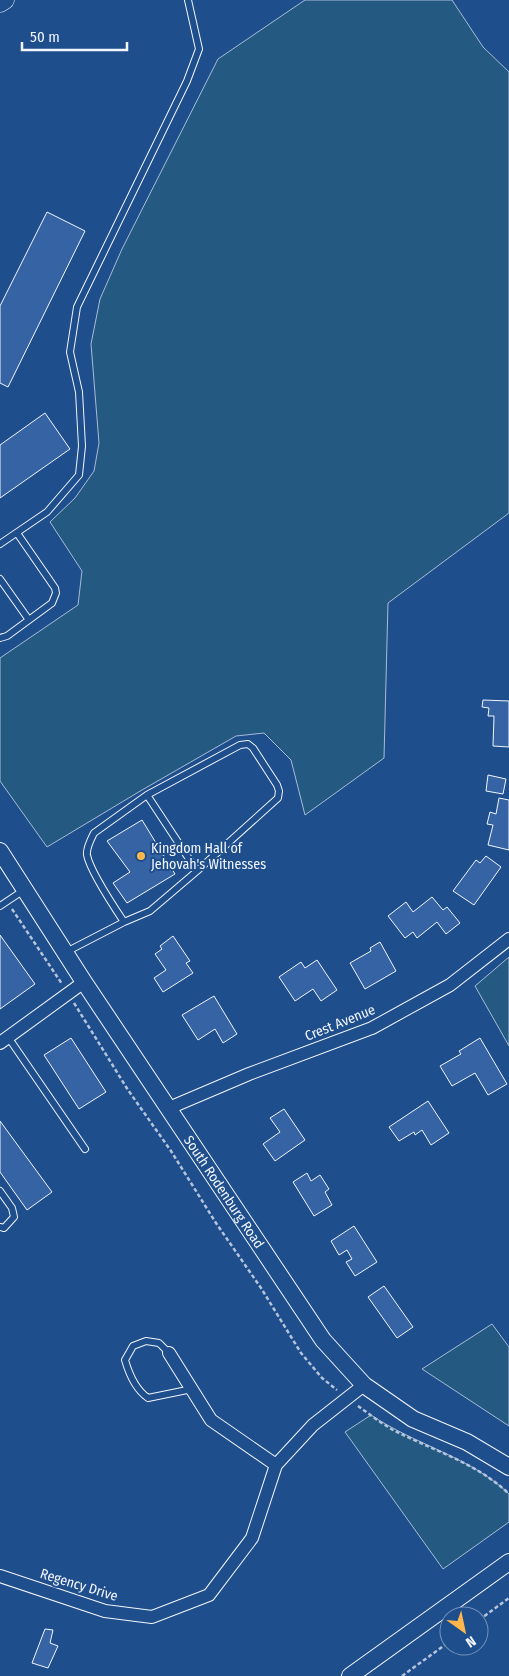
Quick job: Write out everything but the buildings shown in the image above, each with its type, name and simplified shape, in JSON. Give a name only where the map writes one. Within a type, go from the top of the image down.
[{"type":"main road","points":[[0,3],[5,0]]},
{"type":"street","name":"South Rodenburg Road","points":[[0,851],[84,982],[323,1340],[364,1385],[413,1419],[467,1442],[509,1467]]},
{"type":"street","name":"Crest Avenue","points":[[169,1108],[249,1074],[372,1028],[450,985],[509,940]]},
{"type":"street","points":[[4,1040],[84,982]]},
{"type":"street","points":[[169,1353],[212,1420],[276,1465]]},
{"type":"street","name":"Regency Drive","points":[[0,1576],[104,1611],[152,1617],[209,1595],[252,1538],[276,1465],[313,1425],[364,1385]]},
{"type":"street","points":[[350,1676],[509,1562]]},
{"type":"lane","points":[[0,544],[47,512],[79,475],[82,446],[79,392],[70,352],[77,307],[187,81],[199,49],[188,0]]},
{"type":"lane","points":[[0,638],[3,638],[52,604],[56,593],[55,588],[17,533]]},
{"type":"lane","points":[[0,578],[29,620]]},
{"type":"lane","points":[[65,952],[150,911],[278,798],[277,784],[253,748],[248,744],[240,745],[147,796],[94,833],[87,854],[96,876],[124,922]]},
{"type":"lane","points":[[147,796],[197,871]]},
{"type":"lane","points":[[0,906],[25,890]]},
{"type":"lane","points":[[4,1040],[85,1148]]},
{"type":"lane","points":[[0,1191],[12,1208],[14,1217],[4,1228],[0,1227]]},
{"type":"lane","points":[[169,1353],[158,1343],[146,1341],[133,1346],[125,1360],[129,1373],[141,1393],[148,1398],[192,1389]]},
{"type":"path","points":[[489,1613],[509,1598]]},
{"type":"path","points":[[402,1676],[439,1649]]},
{"type":"shaded area","points":[[305,0],[452,0],[483,47],[509,72],[509,513],[388,603],[384,758],[305,815],[291,760],[264,733],[236,736],[47,847],[0,781],[0,658],[78,605],[82,571],[50,522],[75,498],[94,471],[99,443],[91,344],[100,299],[122,249],[218,59]]},
{"type":"shaded area","points":[[509,957],[509,1046],[475,986]]},
{"type":"shaded area","points":[[492,1324],[509,1347],[509,1426],[422,1369]]},
{"type":"shaded area","points":[[371,1415],[406,1435],[460,1461],[494,1481],[509,1494],[509,1522],[443,1569],[345,1432]]},
{"type":"place","name":"Kingdom Hall of Jehovah's Witnesses","points":[[141,856]]}]
